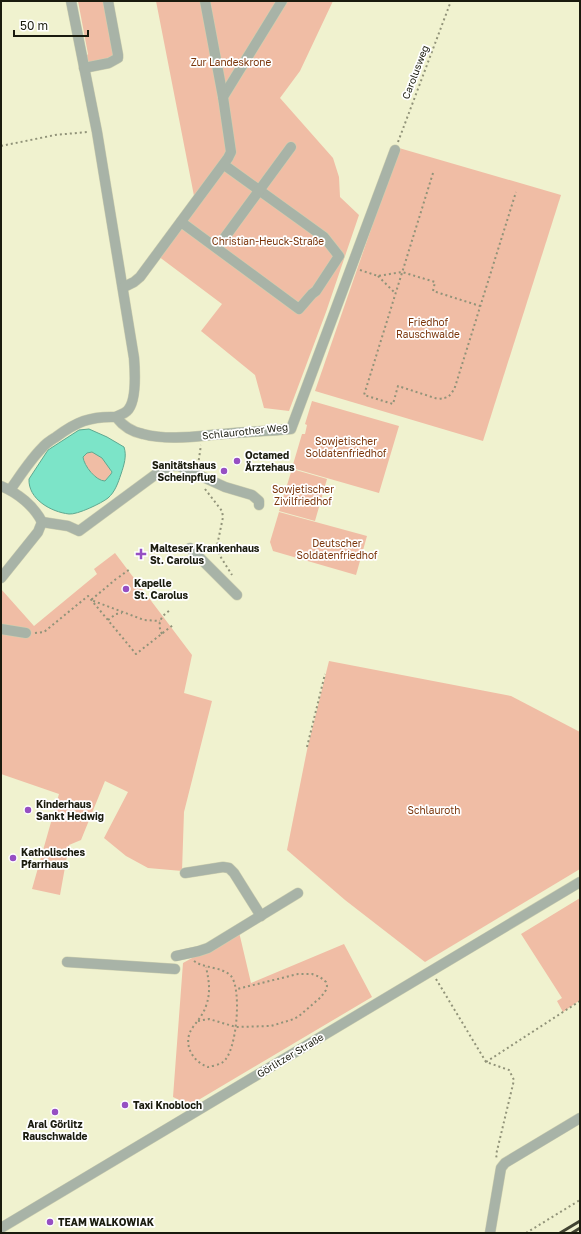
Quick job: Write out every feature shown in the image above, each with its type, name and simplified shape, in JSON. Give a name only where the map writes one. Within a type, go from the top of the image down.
[{"type":"street","points":[[1,578],[38,532],[42,522],[37,512],[6,488],[42,447],[64,431],[80,421],[104,416],[116,416],[126,412],[131,406],[133,397],[135,375],[134,358],[124,287],[97,132],[71,1]]},
{"type":"street","points":[[84,68],[109,63],[118,58],[108,1]]},
{"type":"street","points":[[124,287],[140,277],[231,152],[223,97],[205,1]]},
{"type":"street","points":[[223,97],[282,1]]},
{"type":"street","points":[[217,248],[292,147]]},
{"type":"street","name":"Schlaurother Weg","points":[[116,416],[122,424],[130,430],[156,437],[202,436],[291,428],[395,150]]},
{"type":"street","points":[[181,222],[299,309],[316,291],[339,256],[324,237],[227,167]]},
{"type":"street","points":[[42,522],[68,526],[79,531],[162,469],[171,466],[179,466],[225,487],[252,495],[259,500],[259,505]]},
{"type":"street","points":[[190,548],[237,596]]},
{"type":"street","points":[[1,629],[26,633]]},
{"type":"street","points":[[185,873],[223,867],[229,868],[234,873],[261,916]]},
{"type":"street","name":"Görlitzer Straße","points":[[1,1228],[580,882]]},
{"type":"street","points":[[181,955],[208,948],[298,893]]},
{"type":"street","points":[[68,962],[175,969]]},
{"type":"street","points":[[490,1233],[501,1168],[505,1163],[580,1118]]},
{"type":"path","name":"Carolusweg","points":[[395,150],[451,1]]},
{"type":"path","points":[[1,146],[55,135],[97,132]]},
{"type":"path","points":[[433,173],[364,395],[392,404],[398,386],[438,399],[444,399],[450,396],[455,387],[516,192]]},
{"type":"path","points":[[351,267],[378,276],[395,293]]},
{"type":"path","points":[[378,276],[402,272],[435,282],[433,291],[480,306]]},
{"type":"path","points":[[202,436],[196,474],[199,481],[222,511],[223,516],[217,546],[220,556],[235,581]]},
{"type":"path","points":[[91,600],[130,568]]},
{"type":"path","points":[[26,633],[44,632],[88,596],[136,654],[174,625]]},
{"type":"path","points":[[91,600],[144,620],[160,621]]},
{"type":"path","points":[[162,634],[160,621],[169,611]]},
{"type":"path","points":[[108,620],[116,614],[126,614]]},
{"type":"path","points":[[307,748],[325,674]]},
{"type":"path","points":[[181,955],[206,967],[224,971],[231,976],[236,989],[236,1027],[232,1049],[223,1062],[208,1067],[197,1061],[189,1046],[190,1034],[193,1027],[205,1011],[210,992],[210,982],[206,967]]},
{"type":"path","points":[[432,971],[486,1062],[509,1070],[514,1080],[496,1155],[501,1168]]},
{"type":"path","points":[[198,1021],[209,1019],[236,1027],[271,1026],[294,1019],[315,1003],[326,990],[327,986],[326,982],[312,974],[298,974],[236,989]]},
{"type":"path","points":[[486,1062],[580,1001]]},
{"type":"path","points":[[526,1233],[580,1200]]},
{"type":"green space","points":[[78,1],[104,1],[115,56],[111,61],[88,63],[85,58],[88,54]]},
{"type":"green space","name":"Christian-Heuck-Straße","points":[[156,1],[333,1],[300,71],[280,98],[333,158],[339,177],[340,197],[359,215],[326,312],[289,411],[264,408],[255,375],[201,331],[222,304],[158,256],[195,201]]},
{"type":"green space","name":"Friedhof Rauschwalde","points":[[399,148],[561,195],[483,441],[315,391]]},
{"type":"green space","name":"Sowjetischer Soldatenfriedhof","points":[[312,401],[399,426],[379,493],[292,468],[302,434],[305,434],[307,425],[305,424]]},
{"type":"green space","points":[[87,452],[99,455],[109,466],[111,474],[105,481],[98,479],[88,469],[83,457]]},
{"type":"green space","name":"Sowjetischer Zivilfriedhof","points":[[292,469],[327,479],[315,521],[279,511]]},
{"type":"green space","name":"Deutscher Soldatenfriedhof","points":[[279,512],[367,536],[356,575],[273,551],[270,542]]},
{"type":"green space","points":[[115,553],[192,655],[184,693],[212,701],[184,812],[182,871],[148,868],[126,856],[104,838],[128,792],[105,781],[81,840],[69,845],[60,895],[32,889],[59,794],[1,774],[1,589],[34,626],[97,574],[94,569]]},
{"type":"green space","name":"Schlauroth","points":[[329,661],[511,696],[580,732],[580,869],[425,962],[345,900],[287,850],[307,750]]},
{"type":"green space","points":[[580,898],[580,1000],[563,1012],[557,1001],[562,998],[521,934]]},
{"type":"green space","points":[[239,932],[251,983],[344,944],[372,997],[190,1105],[173,1097],[183,963]]},
{"type":"water","points":[[89,429],[124,447],[125,457],[123,467],[119,481],[110,496],[105,500],[78,513],[62,513],[48,507],[36,498],[32,493],[29,479],[48,450],[79,430]],"holes":[[[92,452],[102,458],[112,472],[105,481],[94,476],[86,465],[83,457],[87,453]]]},
{"type":"railway","points":[[560,1233],[580,1221]]},
{"type":"railway","points":[[572,1233],[580,1228]]},
{"type":"place","name":"Octamed Ärztehaus","points":[[237,461]]},
{"type":"place","name":"Sanitätshaus Scheinpflug","points":[[224,471]]},
{"type":"place","name":"Malteser Krankenhaus St. Carolus","points":[[141,554]]},
{"type":"place","name":"Kapelle St. Carolus","points":[[126,589]]},
{"type":"place","name":"Kinderhaus Sankt Hedwig","points":[[28,810]]},
{"type":"place","name":"Katholisches Pfarrhaus","points":[[13,858]]},
{"type":"place","name":"Taxi Knobloch","points":[[125,1105]]},
{"type":"place","name":"Aral Görlitz Rauschwalde","points":[[55,1112]]},
{"type":"place","name":"TEAM WALKOWIAK","points":[[50,1222]]},
{"type":"park label","name":"Zur Landeskrone","points":[[231,62]]}]
